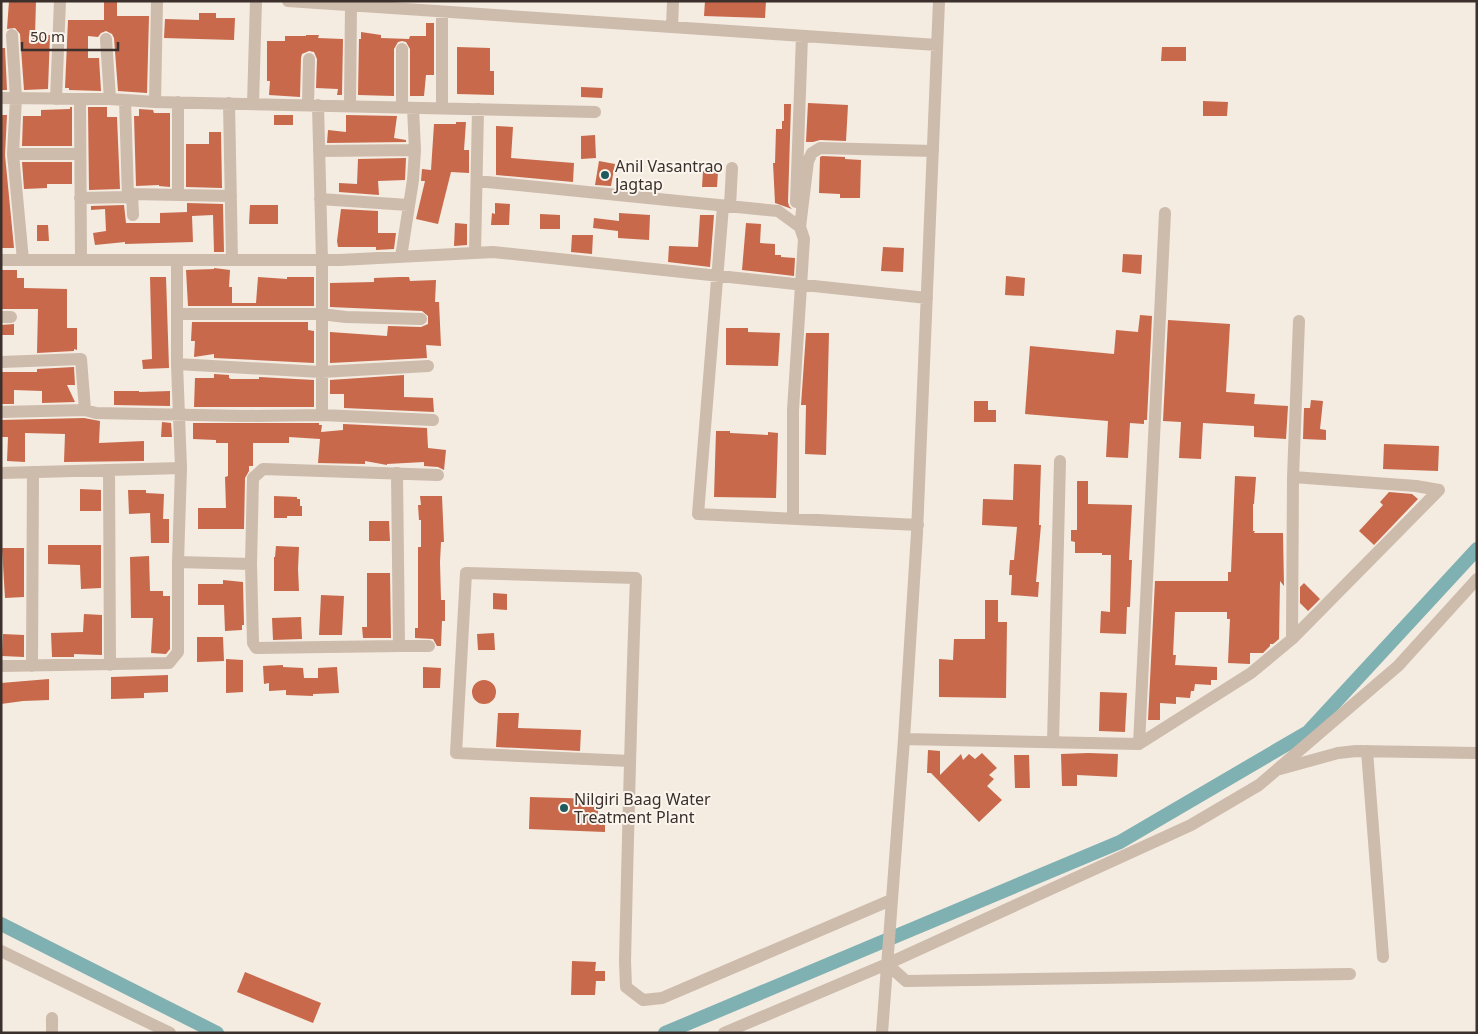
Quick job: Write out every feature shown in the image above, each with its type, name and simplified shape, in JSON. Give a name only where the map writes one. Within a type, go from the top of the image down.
[{"type":"street","points":[[56,99],[60,1]]},
{"type":"street","points":[[154,102],[157,1]]},
{"type":"street","points":[[253,104],[256,1]]},
{"type":"street","points":[[288,1],[937,45]]},
{"type":"street","points":[[672,27],[673,1]]},
{"type":"street","points":[[882,1033],[918,525],[939,1]]},
{"type":"street","points":[[350,106],[351,6]]},
{"type":"street","points":[[442,12],[442,108]]},
{"type":"street","points":[[12,35],[16,98],[13,154],[23,260]]},
{"type":"street","points":[[793,519],[793,410],[804,239],[798,225],[802,36]]},
{"type":"street","points":[[106,39],[110,99]]},
{"type":"street","points":[[401,257],[413,180],[415,150],[402,49]]},
{"type":"street","points":[[310,58],[313,105],[319,151],[322,260],[322,415]]},
{"type":"street","points":[[1,98],[110,99],[154,102],[595,112]]},
{"type":"street","points":[[80,99],[80,260]]},
{"type":"street","points":[[125,100],[130,196],[133,215]]},
{"type":"street","points":[[178,102],[178,195]]},
{"type":"street","points":[[229,103],[232,260]]},
{"type":"street","points":[[475,253],[478,109]]},
{"type":"street","points":[[798,225],[808,161],[812,153],[820,148],[933,151]]},
{"type":"street","points":[[319,151],[415,150]]},
{"type":"street","points":[[13,154],[80,154]]},
{"type":"street","points":[[732,168],[718,276],[698,514],[918,525]]},
{"type":"street","points":[[477,181],[778,211],[798,225]]},
{"type":"street","points":[[80,198],[178,195],[231,196]]},
{"type":"street","points":[[320,199],[408,205]]},
{"type":"street","points":[[1139,744],[1165,213]]},
{"type":"street","points":[[1,260],[322,260],[494,252],[927,298]]},
{"type":"street","points":[[1,666],[169,663],[178,652],[178,562],[182,468],[177,364],[177,260]]},
{"type":"street","points":[[177,314],[321,314],[346,317],[422,319]]},
{"type":"street","points":[[1292,639],[1293,477],[1299,321]]},
{"type":"street","points":[[1,362],[81,359],[85,410]]},
{"type":"street","points":[[177,364],[321,372],[428,366]]},
{"type":"street","points":[[1,412],[85,410],[96,413],[322,415],[433,420]]},
{"type":"street","points":[[1053,742],[1060,461]]},
{"type":"street","points":[[1,473],[182,468]]},
{"type":"street","points":[[429,646],[256,648],[253,643],[251,564],[253,478],[263,469],[438,475]]},
{"type":"street","points":[[110,470],[110,665]]},
{"type":"street","points":[[32,666],[33,472]]},
{"type":"street","points":[[397,473],[399,646]]},
{"type":"street","points":[[904,739],[1139,744],[1251,673],[1292,639],[1439,490],[1416,486],[1293,477]]},
{"type":"street","points":[[178,562],[251,564]]},
{"type":"street","points":[[630,761],[456,753],[466,573],[636,578],[630,761],[626,987],[643,1000],[662,998],[891,900]]},
{"type":"street","points":[[724,1033],[1191,825],[1259,785],[1398,666],[1477,579]]},
{"type":"street","points":[[1278,769],[1338,753],[1367,751],[1477,753]]},
{"type":"street","points":[[1367,751],[1383,957]]},
{"type":"street","points":[[1,951],[170,1033]]},
{"type":"street","points":[[887,961],[906,981],[1350,974]]},
{"type":"street","points":[[52,1018],[52,1033]]},
{"type":"building","points":[[9,1],[36,1],[35,36],[50,35],[48,89],[24,90],[20,34],[15,28],[7,29]]},
{"type":"building","points":[[104,1],[117,1],[117,16],[149,16],[147,93],[118,91],[114,38],[112,34],[106,31],[98,37],[88,36],[88,58],[99,58],[101,91],[69,90],[69,88],[65,88],[68,20],[104,20]]},
{"type":"building","points":[[705,1],[766,1],[765,18],[704,16]]},
{"type":"building","points":[[199,13],[216,13],[216,18],[235,18],[234,40],[164,38],[165,19],[199,20]]},
{"type":"building","points":[[426,23],[434,23],[434,75],[426,75],[424,96],[410,96],[410,49],[406,42],[402,41],[398,42],[394,49],[394,96],[358,95],[359,39],[361,39],[361,32],[381,35],[381,38],[409,39],[410,36],[426,36]]},
{"type":"building","points":[[319,35],[318,38],[343,39],[342,95],[337,95],[338,89],[316,88],[317,59],[314,52],[309,51],[302,54],[301,58],[300,97],[269,95],[270,81],[267,81],[267,41],[285,41],[285,36]]},
{"type":"building","points":[[457,47],[490,48],[490,71],[494,71],[494,95],[457,94]]},
{"type":"building","points":[[1162,47],[1186,47],[1186,61],[1161,61]]},
{"type":"building","points":[[2,48],[5,48],[7,90],[1,90]]},
{"type":"building","points":[[581,87],[603,88],[602,98],[581,97]]},
{"type":"building","points":[[1203,101],[1228,102],[1227,116],[1203,116]]},
{"type":"building","points":[[808,103],[848,105],[846,141],[820,140],[806,142]]},
{"type":"building","points":[[784,104],[791,104],[788,202],[792,209],[775,203],[773,163],[775,163],[776,129],[782,129]]},
{"type":"building","points":[[72,107],[72,146],[22,146],[23,116],[41,116],[41,110],[70,109]]},
{"type":"building","points":[[88,107],[107,107],[107,117],[117,117],[120,189],[89,190]]},
{"type":"building","points":[[139,109],[153,110],[154,113],[170,113],[170,187],[159,185],[136,186],[134,116],[139,116]]},
{"type":"building","points":[[1,115],[7,115],[5,155],[14,248],[1,248]]},
{"type":"building","points":[[274,115],[293,115],[293,125],[274,125]]},
{"type":"building","points":[[346,115],[397,116],[394,138],[406,140],[406,142],[327,143],[328,130],[346,132]]},
{"type":"building","points":[[456,122],[466,122],[464,150],[469,150],[469,173],[451,172],[438,224],[416,219],[425,181],[421,181],[422,169],[431,170],[434,124],[456,124]]},
{"type":"building","points":[[496,126],[513,127],[511,158],[574,163],[573,182],[496,175]]},
{"type":"building","points":[[209,132],[221,132],[222,188],[186,187],[186,144],[209,144]]},
{"type":"building","points":[[595,135],[596,158],[581,159],[581,136]]},
{"type":"building","points":[[820,157],[861,160],[860,198],[840,198],[840,194],[819,193]]},
{"type":"building","points":[[406,158],[405,180],[378,181],[379,195],[339,192],[339,183],[357,184],[358,159]]},
{"type":"building","name":"Anil Vasantrao Jagtap","points":[[599,161],[615,164],[611,186],[595,185]]},
{"type":"building","points":[[22,162],[72,162],[72,184],[47,184],[47,188],[24,189]]},
{"type":"building","points":[[703,171],[718,172],[717,187],[702,187]]},
{"type":"building","points":[[187,203],[223,204],[224,252],[214,252],[213,215],[192,216],[193,242],[125,244],[125,242],[95,245],[93,233],[106,231],[105,209],[91,210],[91,206],[124,205],[126,223],[160,223],[160,213],[187,212]]},
{"type":"building","points":[[495,203],[510,204],[509,225],[491,225],[492,213],[495,214]]},
{"type":"building","points":[[250,205],[278,205],[278,224],[249,224]]},
{"type":"building","points":[[341,209],[378,211],[378,233],[396,233],[394,249],[376,250],[376,247],[338,247]]},
{"type":"building","points":[[619,213],[650,215],[649,240],[618,238],[618,231],[593,228],[594,218],[619,221]]},
{"type":"building","points":[[540,214],[560,215],[560,229],[540,229]]},
{"type":"building","points":[[700,215],[714,215],[710,267],[668,262],[669,246],[698,247]]},
{"type":"building","points":[[455,223],[467,224],[467,245],[454,246]]},
{"type":"building","points":[[746,223],[761,224],[760,243],[775,244],[775,255],[795,258],[794,276],[742,270]]},
{"type":"building","points":[[37,225],[48,225],[49,241],[37,241]]},
{"type":"building","points":[[572,235],[593,235],[592,254],[571,252]]},
{"type":"building","points":[[883,247],[904,248],[903,272],[881,271]]},
{"type":"building","points":[[1123,254],[1142,255],[1141,274],[1122,272]]},
{"type":"building","points":[[214,268],[230,270],[229,287],[232,287],[232,303],[256,303],[258,277],[287,279],[287,277],[314,277],[314,306],[188,306],[186,270]]},
{"type":"building","points":[[1,270],[17,270],[17,278],[24,278],[24,288],[67,289],[67,328],[77,328],[77,350],[37,353],[38,309],[1,309]]},
{"type":"building","points":[[1006,276],[1025,278],[1024,296],[1005,295]]},
{"type":"building","points":[[150,277],[166,277],[169,368],[143,369],[142,360],[152,359]]},
{"type":"building","points":[[409,277],[410,281],[436,280],[435,302],[439,302],[441,346],[426,345],[427,358],[330,363],[330,332],[387,336],[388,326],[421,327],[428,324],[428,316],[422,311],[330,307],[330,283],[374,282],[374,278]]},
{"type":"building","points":[[1140,315],[1152,316],[1147,420],[1144,420],[1144,424],[1130,423],[1128,458],[1106,457],[1108,421],[1025,414],[1030,346],[1114,354],[1116,330],[1138,332]]},
{"type":"building","points":[[1168,320],[1230,324],[1226,392],[1255,394],[1254,404],[1288,406],[1286,439],[1254,437],[1254,426],[1203,423],[1201,459],[1179,458],[1181,422],[1163,421]]},
{"type":"building","points":[[192,322],[308,322],[308,330],[314,331],[314,363],[214,358],[214,354],[194,357],[195,341],[191,341]]},
{"type":"building","points":[[14,324],[14,335],[1,335],[1,325]]},
{"type":"building","points":[[726,328],[748,328],[748,332],[780,333],[778,366],[726,365]]},
{"type":"building","points":[[806,333],[829,333],[826,455],[805,454],[806,405],[801,405]]},
{"type":"building","points":[[74,367],[75,385],[67,385],[75,402],[42,403],[42,391],[14,390],[14,404],[1,404],[1,372],[37,372],[37,369]]},
{"type":"building","points":[[214,374],[229,375],[231,379],[259,379],[259,377],[314,380],[314,407],[194,407],[195,378],[214,378]]},
{"type":"building","points":[[404,375],[404,397],[433,398],[434,412],[344,408],[344,394],[330,394],[330,380]]},
{"type":"building","points":[[114,391],[170,391],[170,406],[114,405]]},
{"type":"building","points":[[1311,400],[1323,401],[1320,429],[1326,430],[1326,440],[1303,439],[1304,408],[1310,408]]},
{"type":"building","points":[[974,401],[988,401],[988,410],[996,410],[996,422],[974,422]]},
{"type":"building","points":[[84,418],[100,421],[99,443],[144,441],[144,461],[64,462],[65,434],[25,433],[25,462],[7,461],[8,437],[1,437],[1,420]]},
{"type":"building","points":[[162,422],[171,423],[172,437],[161,437]]},
{"type":"building","points":[[193,423],[319,423],[319,425],[322,425],[321,432],[343,430],[343,424],[427,428],[428,448],[446,450],[444,470],[438,467],[424,466],[424,462],[387,465],[365,461],[365,464],[318,463],[320,439],[289,437],[289,443],[253,443],[253,466],[249,466],[249,471],[245,478],[244,529],[198,529],[198,508],[226,508],[225,477],[228,476],[228,443],[216,443],[216,440],[193,439]]},
{"type":"building","points":[[716,431],[768,435],[768,432],[778,433],[776,498],[714,497]]},
{"type":"building","points":[[1384,444],[1439,446],[1438,471],[1383,469]]},
{"type":"building","points":[[1014,464],[1041,465],[1039,525],[1041,525],[1036,582],[1039,582],[1038,597],[1011,595],[1012,575],[1009,575],[1010,560],[1014,560],[1017,527],[982,525],[983,499],[1013,500]]},
{"type":"building","points":[[1235,476],[1256,477],[1253,504],[1254,533],[1283,533],[1284,586],[1280,581],[1279,639],[1270,644],[1263,653],[1250,653],[1250,664],[1228,663],[1230,619],[1227,619],[1227,612],[1175,612],[1173,655],[1176,655],[1175,665],[1217,667],[1217,680],[1211,680],[1211,685],[1195,684],[1190,698],[1176,697],[1176,704],[1160,703],[1160,720],[1148,720],[1155,581],[1228,581],[1228,572],[1231,572]]},
{"type":"building","points":[[1077,481],[1088,481],[1088,504],[1132,505],[1129,560],[1132,560],[1130,607],[1127,607],[1126,634],[1100,633],[1101,611],[1110,612],[1111,555],[1075,553],[1075,542],[1071,541],[1071,530],[1077,530]]},
{"type":"building","points":[[80,489],[101,490],[101,511],[80,511]]},
{"type":"building","points":[[128,490],[146,490],[146,493],[164,494],[163,519],[169,519],[169,543],[151,543],[150,513],[129,514]]},
{"type":"building","points":[[1389,492],[1412,494],[1418,499],[1374,545],[1359,531],[1383,505],[1380,502]]},
{"type":"building","points":[[274,496],[297,497],[297,499],[300,499],[302,516],[274,518]]},
{"type":"building","points":[[420,496],[442,496],[444,542],[441,542],[440,562],[441,600],[445,600],[445,621],[442,621],[441,646],[437,646],[433,639],[415,638],[415,628],[418,628],[418,547],[421,547],[421,520],[419,520],[418,505],[421,505]]},
{"type":"building","points":[[369,521],[389,521],[390,541],[369,541]]},
{"type":"building","points":[[48,545],[101,545],[101,588],[81,589],[80,565],[48,564]]},
{"type":"building","points":[[276,546],[299,547],[299,591],[274,591],[274,557]]},
{"type":"building","points":[[2,548],[24,548],[24,597],[5,598]]},
{"type":"building","points":[[149,556],[150,591],[163,591],[163,596],[170,596],[170,649],[166,654],[151,653],[153,618],[131,618],[130,557]]},
{"type":"building","points":[[367,573],[390,573],[391,638],[363,638],[362,627],[367,627]]},
{"type":"building","points":[[223,580],[243,582],[244,625],[242,625],[242,630],[225,631],[224,605],[198,605],[198,584],[223,584]]},
{"type":"building","points":[[1304,583],[1320,599],[1308,611],[1300,603],[1300,587]]},
{"type":"building","points":[[493,593],[507,594],[507,610],[493,609]]},
{"type":"building","points":[[321,595],[344,596],[342,635],[319,635]]},
{"type":"building","points":[[985,600],[998,600],[998,622],[1007,622],[1006,698],[939,697],[939,659],[953,660],[954,639],[985,639]]},
{"type":"building","points":[[84,614],[102,615],[102,655],[74,654],[74,657],[52,657],[51,633],[83,632]]},
{"type":"building","points":[[301,617],[302,639],[273,640],[272,618]]},
{"type":"building","points":[[494,633],[495,650],[478,650],[477,634]]},
{"type":"building","points":[[3,634],[24,635],[24,657],[2,656]]},
{"type":"building","points":[[197,637],[223,637],[224,661],[197,662]]},
{"type":"building","points":[[226,659],[243,660],[243,692],[226,693]]},
{"type":"building","points":[[283,665],[283,667],[303,668],[304,678],[318,678],[318,668],[337,667],[339,693],[313,694],[313,696],[286,695],[286,690],[269,691],[269,683],[264,684],[263,666]]},
{"type":"building","points":[[423,667],[441,668],[440,688],[423,688]]},
{"type":"building","points":[[168,675],[168,692],[144,693],[144,698],[111,699],[111,677]]},
{"type":"building","points":[[49,679],[49,700],[1,704],[1,683]]},
{"type":"building","points":[[484,680],[493,683],[496,692],[493,701],[484,704],[475,701],[472,692],[475,683]]},
{"type":"building","points":[[1100,692],[1127,693],[1125,732],[1099,731]]},
{"type":"building","name":"Nilgiri Baag Water Treatment Plant","points":[[498,713],[519,713],[518,728],[581,730],[580,751],[496,747]]},
{"type":"building","points":[[928,750],[940,751],[940,775],[961,754],[963,760],[969,754],[975,759],[982,753],[997,768],[989,775],[994,779],[987,786],[1002,800],[979,822],[931,773],[927,773]]},
{"type":"building","points":[[1061,754],[1118,754],[1117,777],[1077,775],[1077,786],[1062,786]]},
{"type":"building","points":[[1014,755],[1029,755],[1030,788],[1015,788]]},
{"type":"building","name":"Nilgiri Baag Water Treatment Plant","points":[[530,797],[598,799],[598,816],[605,817],[605,832],[529,829]]},
{"type":"building","points":[[572,961],[596,962],[595,971],[605,971],[605,981],[596,981],[595,995],[571,995]]},
{"type":"building","points":[[245,972],[321,1003],[313,1023],[237,992]]},
{"type":"waterway","points":[[665,1033],[1120,842],[1308,732],[1477,549]]},
{"type":"waterway","points":[[1,924],[217,1033]]},
{"type":"place","name":"Anil Vasantrao Jagtap","points":[[605,175]]},
{"type":"place","name":"Nilgiri Baag Water Treatment Plant","points":[[564,808]]}]
